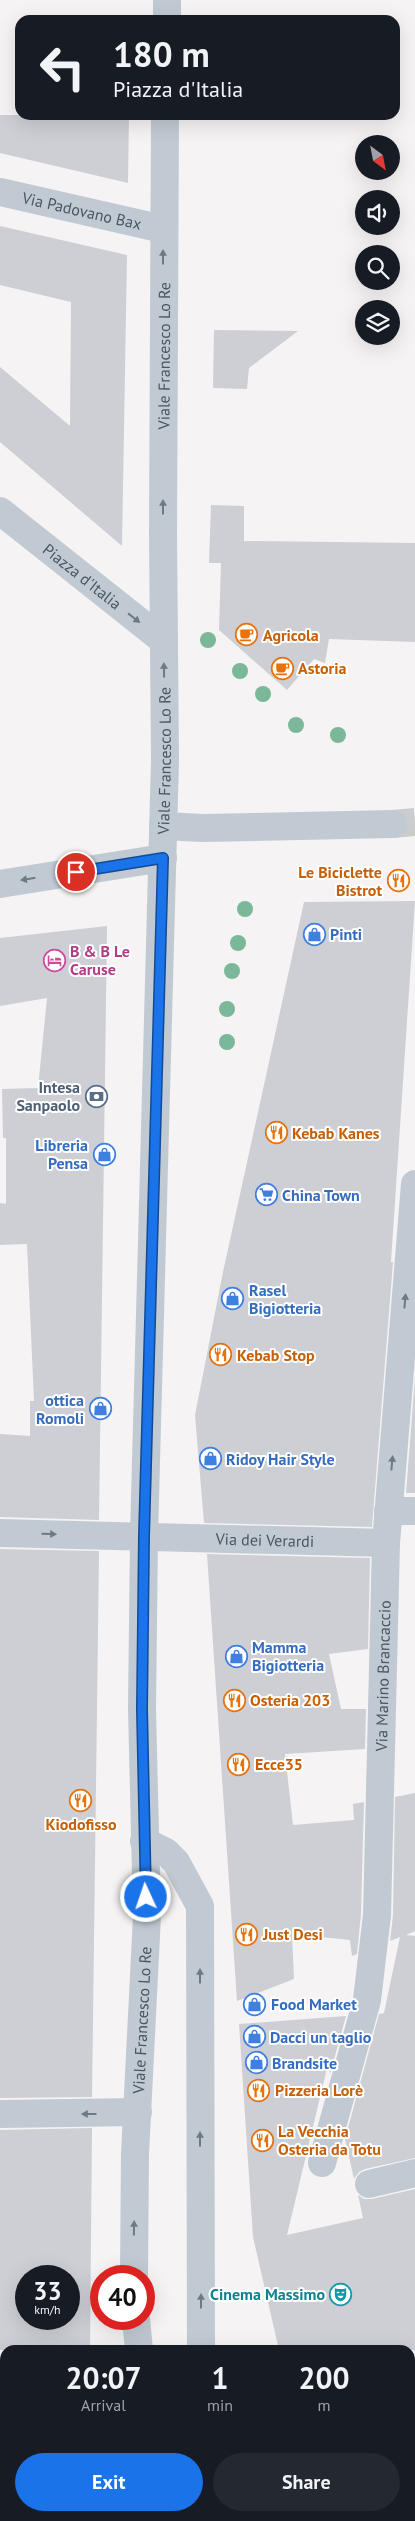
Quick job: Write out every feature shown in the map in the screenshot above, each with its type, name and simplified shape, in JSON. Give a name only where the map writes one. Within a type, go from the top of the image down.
[{"type":"street","points":[[167,0],[167,15]]},
{"type":"street","name":"Viale Francesco Lo Re","points":[[134,2265],[138,2112],[147,1916],[142,1709],[144,1536],[163,858],[163,229],[165,120]]},
{"type":"street","name":"Via Padovano Bax","points":[[0,192],[163,229]]},
{"type":"street","name":"Piazza d'Italia","points":[[0,512],[164,641]]},
{"type":"street","points":[[163,826],[203,828],[393,824]]},
{"type":"street","points":[[0,884],[163,858]]},
{"type":"street","name":"Via Marino Brancaccio","points":[[322,2163],[367,2000],[377,1915],[386,1543],[415,1184]]},
{"type":"street","points":[[388,1511],[415,1511]]},
{"type":"street","name":"Via dei Verardi","points":[[0,1532],[386,1543]]},
{"type":"street","points":[[144,1841],[166,1852],[176,1862],[200,1906],[201,2345]]},
{"type":"street","points":[[0,2114],[138,2112]]},
{"type":"street","points":[[369,2184],[415,2173]]},
{"type":"street","points":[[137,2330],[139,2345]]},
{"type":"building","points":[[0,115],[15,115],[15,120],[129,120],[128,183],[0,153]]},
{"type":"building","points":[[0,226],[127,255],[122,546],[0,442],[0,367],[70,426],[71,302],[0,285]]},
{"type":"building","points":[[214,330],[298,331],[249,368],[247,389],[213,388]]},
{"type":"building","points":[[211,505],[244,506],[244,541],[415,543],[415,642],[329,639],[325,663],[314,659],[287,690],[219,630],[221,563],[209,563]]},
{"type":"building","points":[[415,901],[391,1262],[393,1262],[372,1527],[204,1523],[195,1415],[223,1272],[304,902]]},
{"type":"building","points":[[107,926],[99,1520],[0,1517],[0,1434],[30,1436],[30,1401],[34,1401],[27,1244],[0,1245],[0,1203],[6,1204],[6,1138],[3,1138],[2,1089],[38,1088],[47,998],[0,1006],[0,938]]},
{"type":"building","points":[[415,1378],[415,1493],[406,1493]]},
{"type":"building","points":[[0,1549],[99,1551],[92,2097],[0,2098]]},
{"type":"building","points":[[207,1554],[370,1558],[368,1649],[329,1654],[341,1709],[366,1709],[365,1749],[285,1754],[293,1825],[354,1820],[353,1804],[364,1802],[361,1914],[357,1954],[352,1956],[350,1940],[292,1934],[294,1979],[237,2001]]},
{"type":"building","points":[[415,1793],[415,1931],[406,1935],[415,1936],[415,2158],[365,2169],[359,2172],[354,2179],[345,2139],[379,2014],[384,2013],[400,1937],[390,1941],[393,1915],[395,1797]]},
{"type":"building","points":[[346,2016],[330,2074],[328,2064],[287,2235],[363,2218],[358,2195],[364,2199],[372,2199],[415,2189],[415,2345],[278,2345],[253,2237],[239,2024]]},
{"type":"building","points":[[92,2128],[90,2345],[0,2345],[0,2130]]},
{"type":"tunnel","points":[[393,824],[415,822]]},
{"type":"place","name":"Agricola","points":[[247,635]]},
{"type":"place","name":"Astoria","points":[[282,668]]},
{"type":"place","name":"Le Biciclette Bistrot","points":[[398,881]]},
{"type":"place","name":"Pinti","points":[[314,934]]},
{"type":"place","name":"B & B Le Caruse","points":[[54,960]]},
{"type":"place","name":"Intesa Sanpaolo","points":[[96,1096]]},
{"type":"place","name":"Kebab Kanes","points":[[276,1133]]},
{"type":"place","name":"Libreria Pensa","points":[[104,1154]]},
{"type":"place","name":"China Town","points":[[266,1195]]},
{"type":"place","name":"Rasel Bigiotteria","points":[[233,1299]]},
{"type":"place","name":"Kebab Stop","points":[[221,1355]]},
{"type":"place","name":"ottica Romoli","points":[[100,1409]]},
{"type":"place","name":"Ridoy Hair Style","points":[[210,1459]]},
{"type":"place","name":"Mamma Bigiotteria","points":[[236,1656]]},
{"type":"place","name":"Osteria 203","points":[[234,1700]]},
{"type":"place","name":"Ecce35","points":[[239,1764]]},
{"type":"place","name":"Kiodofisso","points":[[81,1800]]},
{"type":"place","name":"Just Desi","points":[[247,1934]]},
{"type":"place","name":"Food Market","points":[[255,2004]]},
{"type":"place","name":"Dacci un taglio","points":[[254,2037]]},
{"type":"place","name":"Brandsite","points":[[256,2063]]},
{"type":"place","name":"Pizzeria Lorè","points":[[259,2090]]},
{"type":"place","name":"La Vecchia Osteria da Totu","points":[[262,2140]]},
{"type":"place","name":"Cinema Massimo","points":[[341,2294]]},
{"type":"route","points":[[76,872],[163,858],[144,1536],[142,1709],[146,1897]]}]
